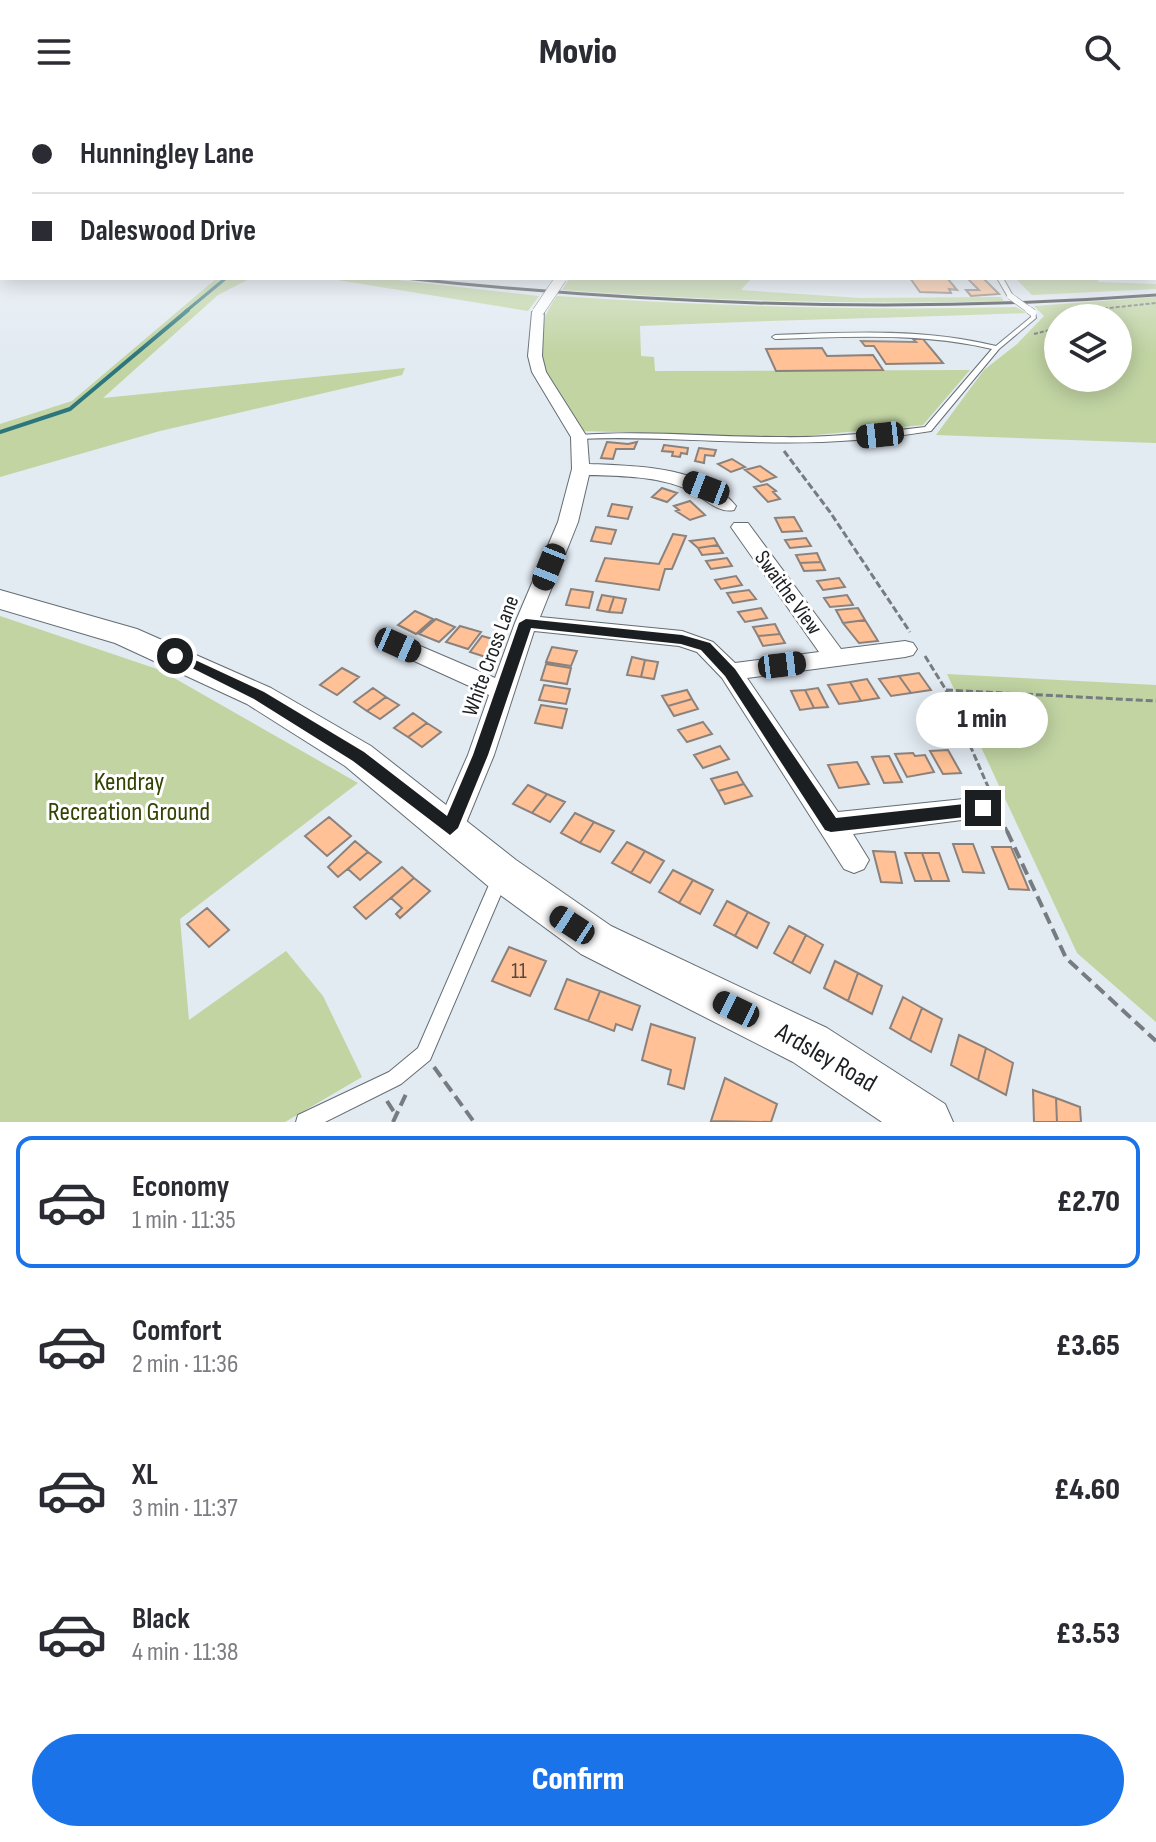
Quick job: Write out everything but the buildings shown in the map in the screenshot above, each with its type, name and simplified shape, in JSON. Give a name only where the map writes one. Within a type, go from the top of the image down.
[{"type":"main road","name":"Ardsley Road","points":[[0,599],[83,622],[157,648],[259,696],[358,756],[502,873],[596,940],[810,1045],[927,1122]]},
{"type":"street","name":"White Cross Lane","points":[[450,828],[457,818],[526,623],[568,522],[581,469],[579,437],[539,372],[535,356],[538,312],[560,280]]},
{"type":"street","points":[[581,469],[678,478],[706,488],[727,506]]},
{"type":"street","name":"Swaithe View","points":[[741,527],[835,658]]},
{"type":"street","points":[[526,623],[682,639],[705,647],[730,672],[854,860]]},
{"type":"street","points":[[730,672],[912,644]]},
{"type":"street","points":[[398,645],[489,686],[505,687]]},
{"type":"street","points":[[831,825],[990,804]]},
{"type":"lane","points":[[579,437],[613,434],[776,440],[856,437],[928,429],[997,348],[1034,317],[1010,296],[1001,280]]},
{"type":"lane","points":[[775,337],[929,335],[968,340],[997,348]]},
{"type":"lane","points":[[305,1122],[395,1078],[424,1054],[502,873]]},
{"type":"path","points":[[1132,306],[1156,303]]},
{"type":"path","points":[[776,440],[830,512],[912,644],[946,690],[990,804],[1066,958],[1156,1041]]},
{"type":"path","points":[[946,690],[1156,701]]},
{"type":"path","points":[[424,1054],[474,1122]]},
{"type":"green space","points":[[215,280],[247,280],[218,295],[103,398],[405,368],[402,375],[160,431],[0,477],[0,424],[72,401]]},
{"type":"green space","points":[[337,280],[397,280],[539,296],[528,311]]},
{"type":"green space","points":[[569,280],[750,280],[741,290],[861,298],[1001,297],[1004,301],[783,301],[562,290]]},
{"type":"green space","points":[[1017,280],[1156,284],[1156,289],[1032,295]]},
{"type":"green space","points":[[557,296],[786,307],[1016,307],[1027,313],[640,326],[641,356],[654,357],[655,371],[970,370],[923,425],[794,437],[581,431],[549,382],[539,350],[546,315]]},
{"type":"green space","points":[[1156,297],[1156,443],[936,435],[984,370],[1017,344],[1044,316],[1044,392],[1132,392],[1132,304],[1061,304]]},
{"type":"green space","points":[[1044,305],[1044,316],[1034,306]]},
{"type":"green space","name":"Kendray Recreation Ground","points":[[0,616],[160,670],[358,783],[180,919],[189,1020],[286,951],[323,996],[362,1077],[285,1122],[0,1122]]},
{"type":"green space","points":[[947,674],[1156,685],[1156,1022],[1077,953]]},
{"type":"waterway","points":[[185,312],[224,280]]},
{"type":"waterway","points":[[0,432],[70,409],[188,310]]},
{"type":"railway","points":[[425,280],[592,295],[780,304],[967,304],[1156,295]]},
{"type":"route","points":[[175,656],[259,696],[358,756],[450,828],[457,818],[481,755],[526,623],[682,639],[705,647],[730,672],[831,825],[983,808]]}]
